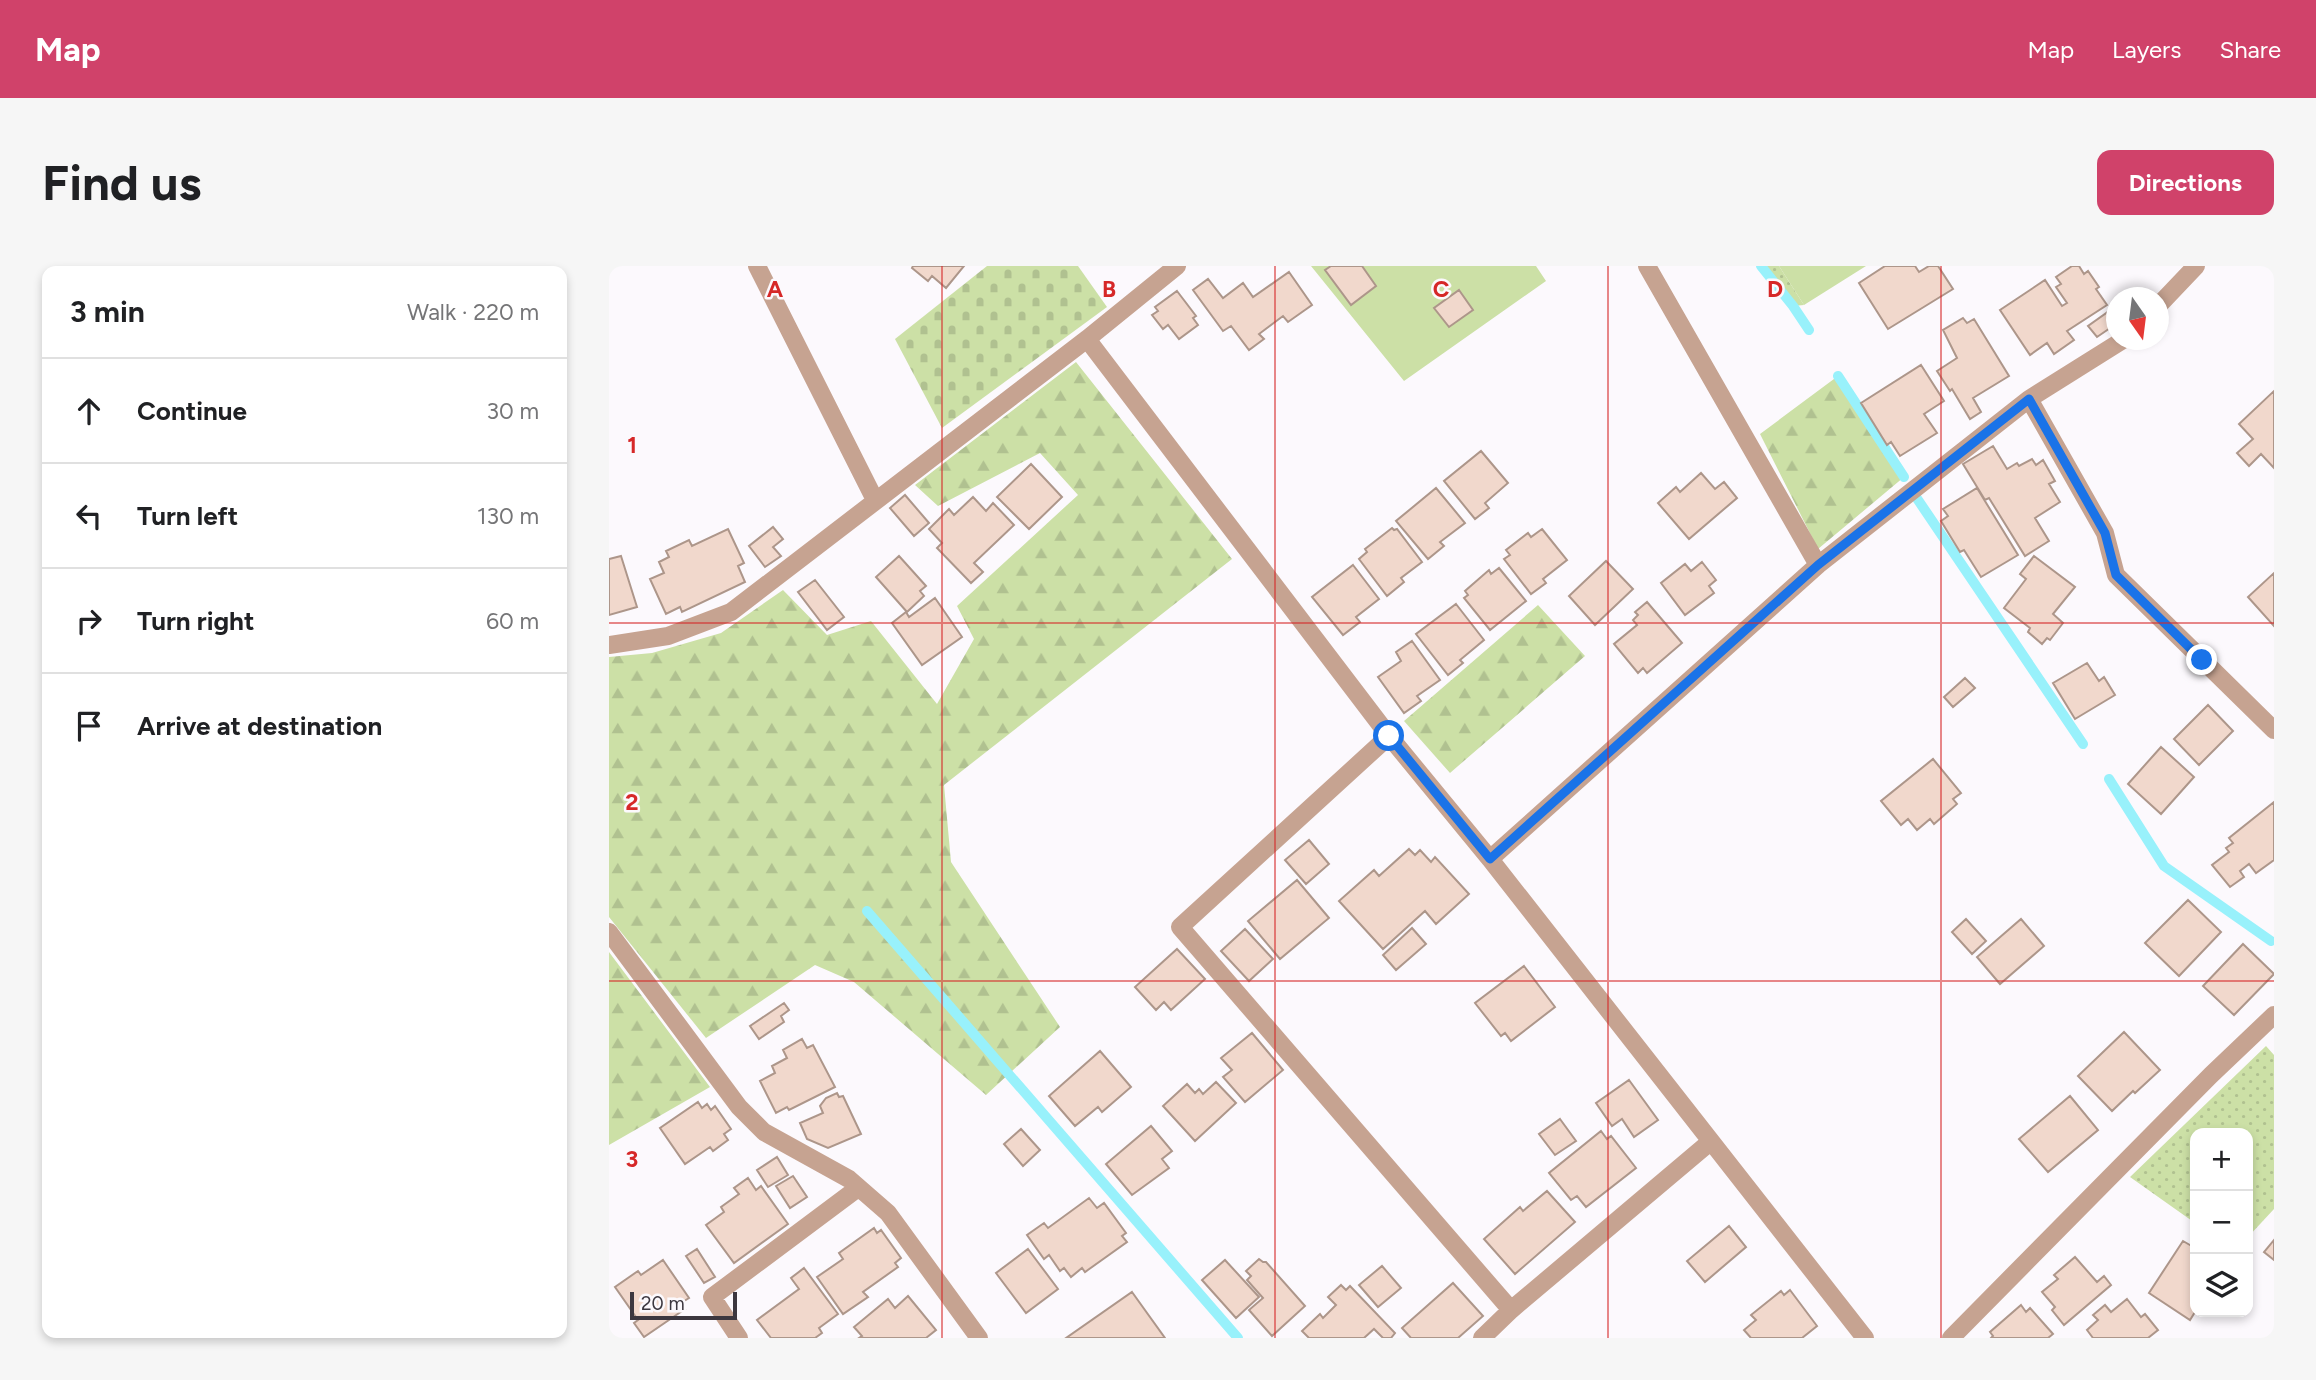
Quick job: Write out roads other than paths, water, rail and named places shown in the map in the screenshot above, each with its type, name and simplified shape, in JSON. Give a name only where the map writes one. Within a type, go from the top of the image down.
[{"type":"street","points":[[757,266],[876,500]]},
{"type":"street","points":[[609,645],[668,636],[731,612],[1087,339],[1177,266]]},
{"type":"street","points":[[1647,266],[1818,565]]},
{"type":"street","points":[[2169,294],[2196,266]]},
{"type":"street","points":[[1087,339],[1389,736],[1490,859],[1865,1338]]},
{"type":"street","points":[[1490,859],[1818,565],[2029,399],[2107,350]]},
{"type":"street","points":[[2029,399],[2105,533],[2116,575],[2274,730]]},
{"type":"street","points":[[1389,736],[1179,927],[1511,1310]]},
{"type":"street","points":[[609,932],[739,1107],[764,1132],[849,1179],[888,1213],[979,1338]]},
{"type":"street","points":[[1951,1338],[2211,1075],[2274,1015]]},
{"type":"street","points":[[1482,1338],[1511,1310],[1710,1142]]},
{"type":"street","points":[[739,1338],[712,1297],[858,1188]]},
{"type":"waterway","points":[[1761,266],[1809,330]]},
{"type":"waterway","points":[[1838,376],[1904,477]]},
{"type":"waterway","points":[[1916,497],[2083,744]]},
{"type":"waterway","points":[[2109,779],[2164,866],[2271,941]]},
{"type":"waterway","points":[[867,911],[1238,1338]]}]
